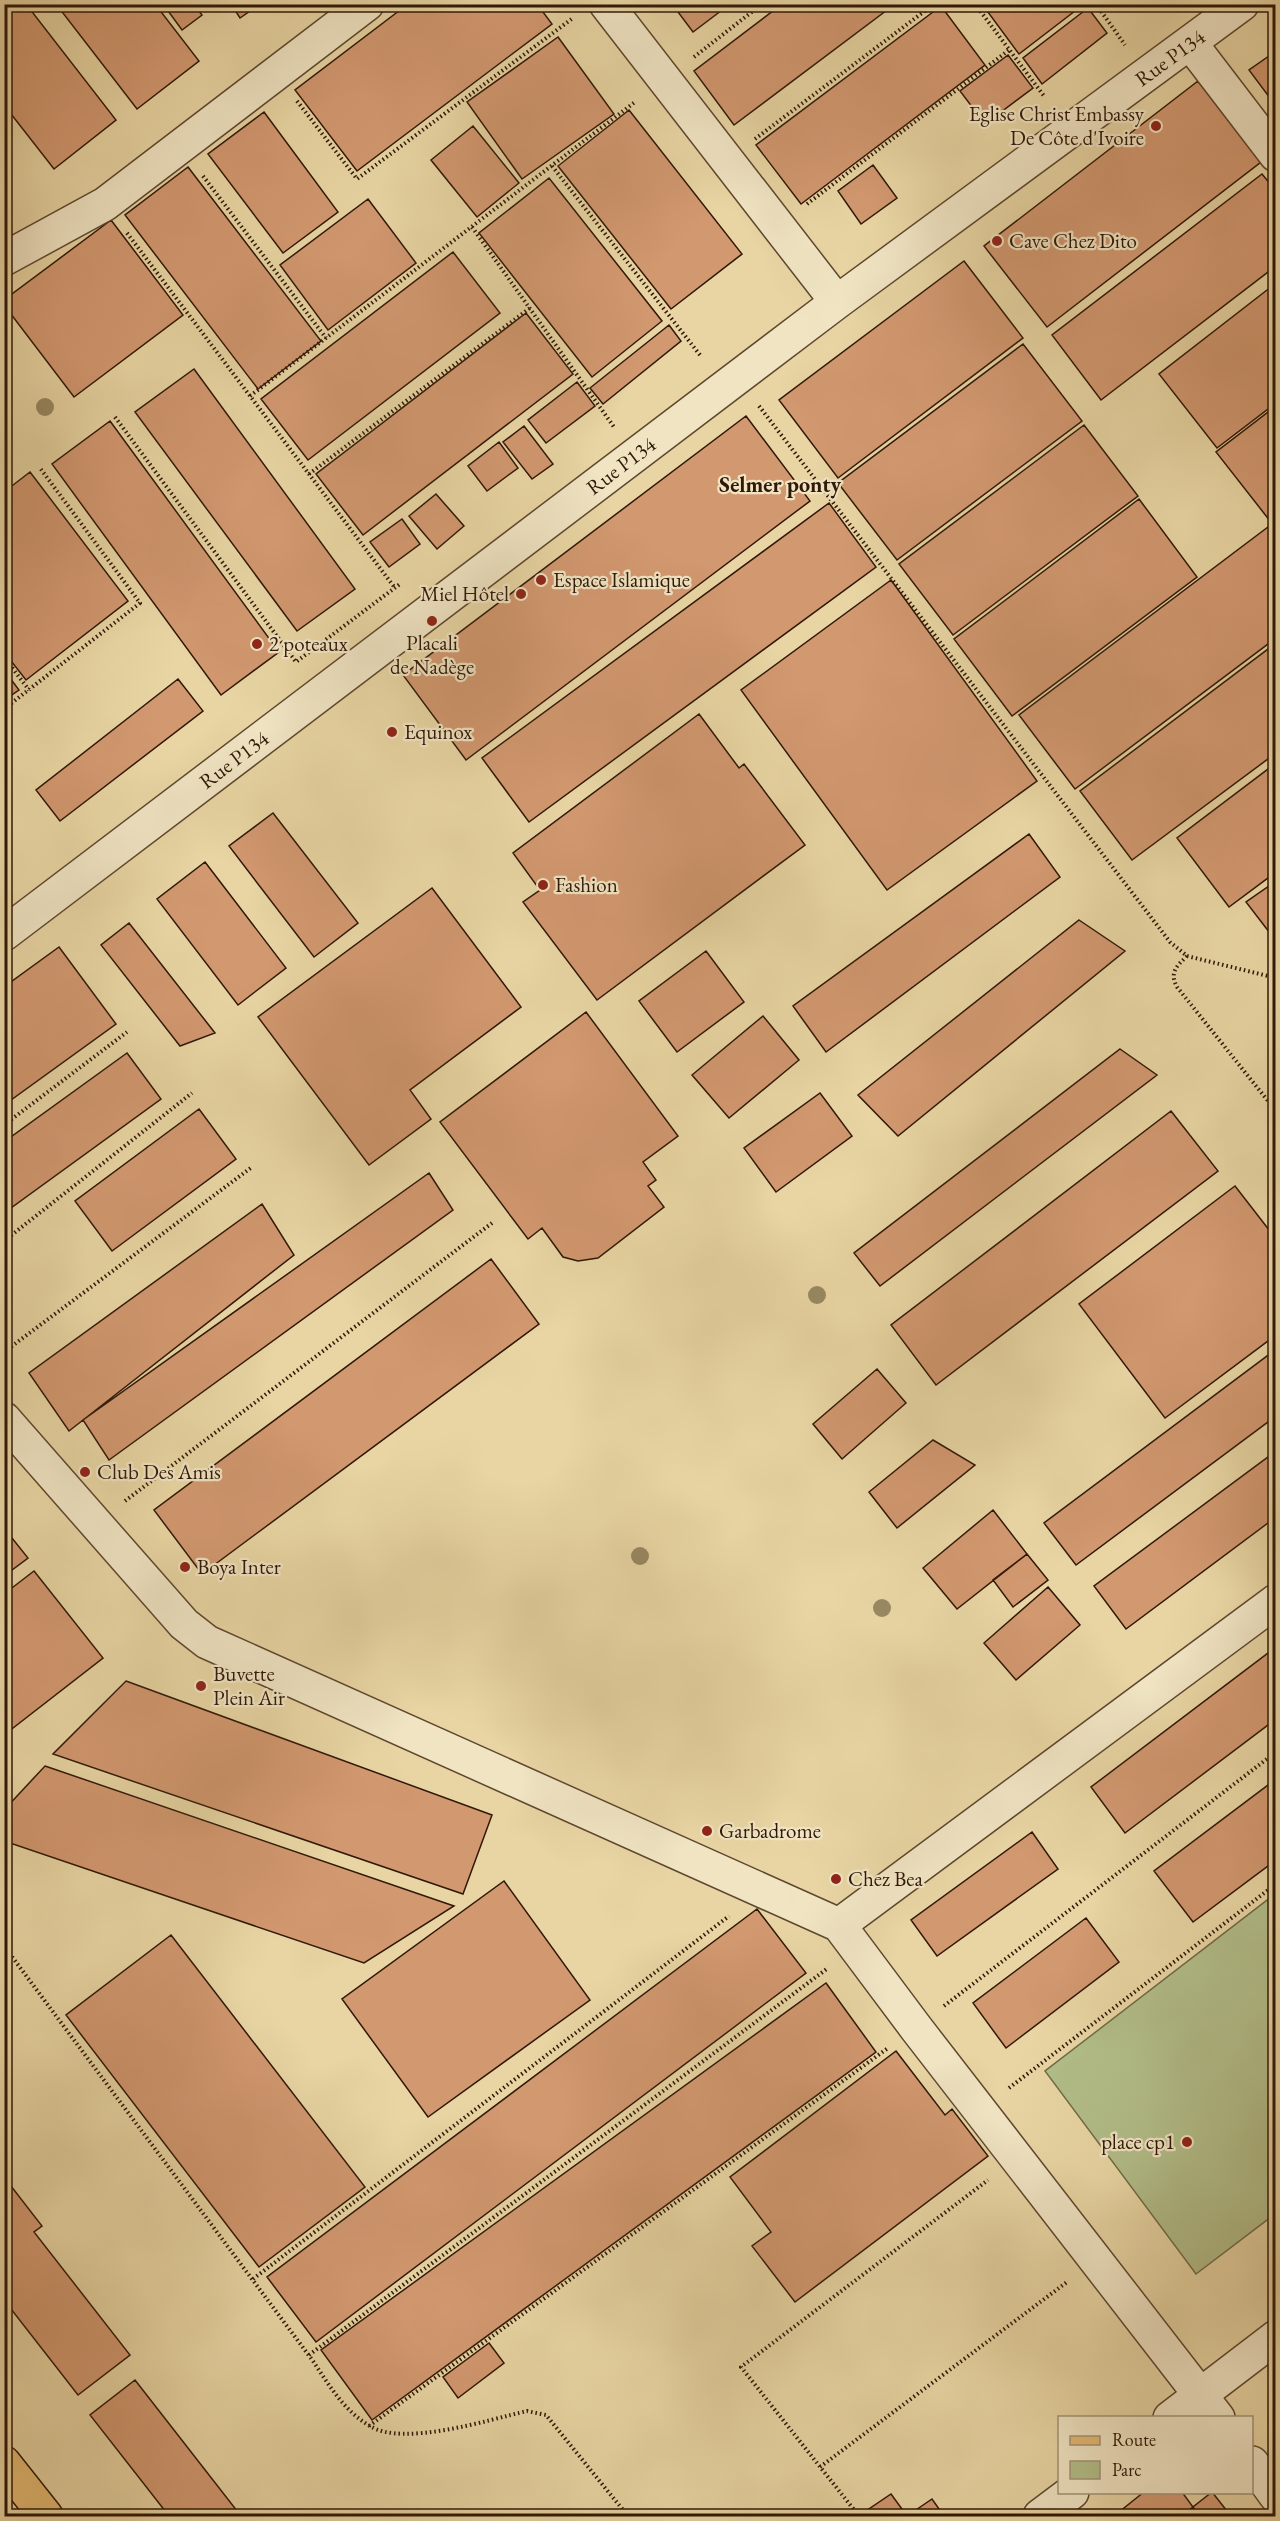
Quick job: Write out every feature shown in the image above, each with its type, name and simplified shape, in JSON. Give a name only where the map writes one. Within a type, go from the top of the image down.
[{"type":"main road","points":[[4,2463],[46,2517]]},
{"type":"street","points":[[4,259],[105,204],[367,4]]},
{"type":"street","name":"Rue P134","points":[[4,934],[837,302],[1191,44],[1242,4]]},
{"type":"street","points":[[594,8],[665,79],[837,302]]},
{"type":"street","points":[[1191,44],[1275,155]]},
{"type":"street","points":[[4,1419],[184,1624],[207,1642],[763,1890],[848,1935],[916,2028],[1209,2406]]},
{"type":"street","points":[[848,1935],[1275,1601]]},
{"type":"street","points":[[1176,2416],[1209,2406],[1275,2337]]},
{"type":"street","points":[[1253,2466],[1275,2496]]},
{"type":"street","points":[[1040,2517],[1071,2494]]},
{"type":"path","points":[[250,396],[762,4]]},
{"type":"path","points":[[728,160],[934,4]]},
{"type":"path","points":[[975,4],[1044,96]]},
{"type":"path","points":[[1096,4],[1148,75]]},
{"type":"path","points":[[276,75],[357,179],[594,8]]},
{"type":"path","points":[[778,226],[1009,50]]},
{"type":"path","points":[[181,146],[326,338]]},
{"type":"path","points":[[552,166],[700,355]]},
{"type":"path","points":[[105,204],[395,588]]},
{"type":"path","points":[[472,227],[615,426],[605,433]]},
{"type":"path","points":[[309,474],[530,308]]},
{"type":"path","points":[[738,378],[1170,942],[1187,956],[1275,978]]},
{"type":"path","points":[[115,417],[296,662],[404,581]]},
{"type":"path","points":[[4,709],[140,603],[40,468]]},
{"type":"path","points":[[4,657],[29,690]]},
{"type":"path","points":[[1187,956],[1173,971],[1173,979],[1177,987],[1275,1111]]},
{"type":"path","points":[[4,1125],[127,1032]]},
{"type":"path","points":[[4,1241],[192,1093]]},
{"type":"path","points":[[4,1352],[252,1167]]},
{"type":"path","points":[[96,1523],[492,1223]]},
{"type":"path","points":[[369,2426],[916,2028],[1275,1752]]},
{"type":"path","points":[[980,2110],[1275,1884]]},
{"type":"path","points":[[252,2279],[763,1890]]},
{"type":"path","points":[[309,2355],[848,1935]]},
{"type":"path","points":[[4,1946],[309,2355],[340,2400],[369,2426],[385,2433],[407,2435],[527,2412],[546,2415],[628,2517]]},
{"type":"path","points":[[859,2517],[741,2367],[1018,2157]]},
{"type":"path","points":[[820,2468],[1095,2261]]},
{"type":"green space","name":"place cp1","points":[[1275,1894],[1275,2214],[1196,2274],[1045,2071]]},
{"type":"building","points":[[4,4],[26,4],[116,120],[54,169],[4,105]]},
{"type":"building","points":[[56,4],[155,4],[199,61],[137,109]]},
{"type":"building","points":[[163,4],[194,4],[202,15],[182,30]]},
{"type":"building","points":[[231,4],[260,4],[240,18]]},
{"type":"building","points":[[408,4],[537,4],[552,24],[357,171],[295,90]]},
{"type":"building","points":[[672,4],[730,4],[693,32]]},
{"type":"building","points":[[782,4],[895,4],[734,125],[694,71]]},
{"type":"building","points":[[982,4],[1084,4],[1019,54]]},
{"type":"building","points":[[941,6],[985,65],[801,204],[756,145]]},
{"type":"building","points":[[1088,8],[1107,33],[1042,84],[1023,58]]},
{"type":"building","points":[[558,37],[614,114],[522,179],[467,102]]},
{"type":"building","points":[[1276,51],[1276,106],[1249,70]]},
{"type":"building","points":[[1008,55],[1033,88],[985,124],[960,91]]},
{"type":"building","points":[[1198,81],[1261,162],[1047,327],[984,246]]},
{"type":"building","points":[[629,110],[742,254],[671,309],[558,166]]},
{"type":"building","points":[[264,112],[338,212],[283,253],[208,154]]},
{"type":"building","points":[[473,126],[519,183],[477,217],[431,160]]},
{"type":"building","points":[[873,165],[897,198],[861,224],[838,191]]},
{"type":"building","points":[[188,167],[321,341],[258,389],[125,215]]},
{"type":"building","points":[[1262,174],[1276,191],[1276,266],[1101,400],[1052,335]]},
{"type":"building","points":[[549,178],[662,321],[592,377],[479,233]]},
{"type":"building","points":[[368,199],[416,263],[328,330],[280,265]]},
{"type":"building","points":[[111,220],[183,315],[74,397],[4,305],[4,300]]},
{"type":"building","points":[[453,252],[500,313],[308,460],[261,399]]},
{"type":"building","points":[[964,261],[1023,338],[838,478],[779,400]]},
{"type":"building","points":[[1276,283],[1276,403],[1217,448],[1159,374]]},
{"type":"building","points":[[526,313],[573,374],[363,535],[316,474]]},
{"type":"building","points":[[669,325],[681,341],[603,404],[590,388]]},
{"type":"building","points":[[1023,344],[1082,421],[897,560],[838,483]]},
{"type":"building","points":[[194,369],[355,589],[297,631],[135,412]]},
{"type":"building","points":[[577,382],[595,406],[546,443],[528,420]]},
{"type":"building","points":[[1276,406],[1276,525],[1274,526],[1216,452]]},
{"type":"building","points":[[746,416],[810,501],[466,760],[403,675]]},
{"type":"building","points":[[110,421],[279,652],[221,695],[52,464]]},
{"type":"building","points":[[1084,425],[1138,496],[953,635],[899,564]]},
{"type":"building","points":[[524,426],[553,464],[532,479],[503,442]]},
{"type":"building","points":[[499,442],[518,468],[487,491],[468,466]]},
{"type":"building","points":[[30,472],[128,601],[26,680],[4,652],[4,492]]},
{"type":"building","points":[[436,494],[464,526],[437,549],[409,516]]},
{"type":"building","points":[[1139,499],[1197,577],[1012,716],[954,639]]},
{"type":"building","points":[[829,503],[876,567],[529,822],[482,758]]},
{"type":"building","points":[[402,519],[420,544],[389,567],[370,542]]},
{"type":"building","points":[[1268,527],[1276,537],[1276,638],[1075,789],[1019,715]]},
{"type":"building","points":[[891,580],[1037,781],[887,890],[741,690]]},
{"type":"building","points":[[1276,643],[1276,753],[1132,860],[1080,791]]},
{"type":"building","points":[[4,670],[19,690],[4,700]]},
{"type":"building","points":[[178,679],[203,711],[60,821],[36,790]]},
{"type":"building","points":[[699,714],[739,768],[744,764],[805,845],[597,1000],[523,902],[540,890],[513,853]]},
{"type":"building","points":[[1276,763],[1276,872],[1229,907],[1177,838]]},
{"type":"building","points":[[273,813],[358,923],[314,957],[229,846]]},
{"type":"building","points":[[1029,834],[1060,877],[826,1052],[793,1006]]},
{"type":"building","points":[[205,862],[286,968],[238,1005],[157,899]]},
{"type":"building","points":[[1276,881],[1276,941],[1246,902]]},
{"type":"building","points":[[432,888],[521,1007],[410,1090],[431,1119],[369,1165],[258,1017]]},
{"type":"building","points":[[1079,920],[1125,951],[898,1136],[858,1095]]},
{"type":"building","points":[[129,923],[215,1033],[180,1046],[101,945]]},
{"type":"building","points":[[59,947],[116,1024],[4,1105],[4,987]]},
{"type":"building","points":[[706,951],[744,1002],[677,1052],[639,1001]]},
{"type":"building","points":[[586,1012],[678,1136],[643,1162],[656,1180],[648,1186],[664,1207],[598,1258],[578,1261],[563,1257],[542,1228],[528,1239],[440,1122]]},
{"type":"building","points":[[763,1016],[799,1060],[729,1118],[692,1075]]},
{"type":"building","points":[[1120,1049],[1157,1075],[880,1286],[854,1253]]},
{"type":"building","points":[[127,1053],[161,1099],[4,1213],[4,1142]]},
{"type":"building","points":[[820,1093],[852,1136],[776,1192],[744,1148]]},
{"type":"building","points":[[199,1109],[236,1159],[112,1251],[75,1201]]},
{"type":"building","points":[[1171,1111],[1218,1171],[936,1385],[891,1325]]},
{"type":"building","points":[[429,1173],[453,1210],[109,1460],[83,1420]]},
{"type":"building","points":[[1235,1186],[1276,1239],[1276,1335],[1165,1418],[1079,1304]]},
{"type":"building","points":[[262,1204],[294,1255],[69,1431],[29,1373]]},
{"type":"building","points":[[491,1259],[539,1324],[202,1574],[154,1510]]},
{"type":"building","points":[[1275,1350],[1276,1416],[1076,1565],[1044,1523]]},
{"type":"building","points":[[877,1369],[906,1403],[842,1459],[813,1424]]},
{"type":"building","points":[[933,1440],[975,1465],[897,1528],[869,1492]]},
{"type":"building","points":[[1276,1451],[1276,1517],[1126,1629],[1094,1586]]},
{"type":"building","points":[[993,1510],[1027,1554],[957,1609],[923,1568]]},
{"type":"building","points":[[4,1528],[28,1558],[4,1576]]},
{"type":"building","points":[[1027,1554],[1048,1580],[1013,1607],[993,1580]]},
{"type":"building","points":[[34,1571],[103,1658],[4,1735],[4,1594]]},
{"type":"building","points":[[1048,1587],[1080,1625],[1016,1680],[984,1643]]},
{"type":"building","points":[[1276,1647],[1276,1719],[1125,1833],[1091,1787]]},
{"type":"building","points":[[126,1681],[492,1815],[463,1894],[53,1754]]},
{"type":"building","points":[[45,1766],[454,1906],[364,1963],[4,1841],[4,1810]]},
{"type":"building","points":[[1276,1779],[1276,1860],[1193,1922],[1154,1871]]},
{"type":"building","points":[[1032,1832],[1058,1869],[937,1956],[911,1920]]},
{"type":"building","points":[[504,1881],[590,2000],[428,2117],[342,1999]]},
{"type":"building","points":[[757,1909],[806,1973],[316,2342],[267,2277]]},
{"type":"building","points":[[1086,1918],[1119,1962],[1006,2048],[973,2003]]},
{"type":"building","points":[[171,1935],[365,2187],[259,2267],[66,2015]]},
{"type":"building","points":[[826,1983],[876,2052],[372,2420],[321,2350]]},
{"type":"building","points":[[896,2051],[945,2115],[952,2109],[988,2156],[795,2302],[752,2246],[771,2232],[730,2177]]},
{"type":"building","points":[[4,2177],[42,2226],[34,2232],[130,2355],[78,2395],[4,2300]]},
{"type":"building","points":[[489,2343],[504,2363],[458,2398],[443,2377]]},
{"type":"building","points":[[135,2380],[241,2516],[169,2516],[90,2415]]},
{"type":"building","points":[[891,2494],[907,2516],[870,2516],[866,2511]]},
{"type":"building","points":[[1142,2494],[1183,2494],[1193,2507],[1181,2516],[1114,2516]]},
{"type":"building","points":[[1209,2494],[1214,2494],[1231,2516],[1200,2516],[1193,2507]]},
{"type":"building","points":[[932,2499],[944,2516],[907,2516]]},
{"type":"building","points":[[1193,2507],[1200,2516],[1181,2516]]},
{"type":"place","name":"Eglise Christ Embassy De Côte d'Ivoire","points":[[1156,126]]},
{"type":"place","name":"Cave Chez Dito","points":[[997,241]]},
{"type":"place","name":"Espace Islamique","points":[[541,580]]},
{"type":"place","name":"Miel Hôtel","points":[[521,594]]},
{"type":"place","name":"Placali de Nadège","points":[[432,621]]},
{"type":"place","name":"2 poteaux","points":[[257,644]]},
{"type":"place","name":"Equinox","points":[[392,732]]},
{"type":"place","name":"Fashion","points":[[543,885]]},
{"type":"place","name":"Club Des Amis","points":[[85,1472]]},
{"type":"place","name":"Boya Inter","points":[[185,1567]]},
{"type":"place","name":"Buvette Plein Air","points":[[201,1686]]},
{"type":"place","name":"Garbadrome","points":[[707,1831]]},
{"type":"place","name":"Chez Bea","points":[[836,1879]]},
{"type":"place","name":"place cp1","points":[[1187,2142]]},
{"type":"district","name":"Selmer ponty","points":[[780,484]]}]
